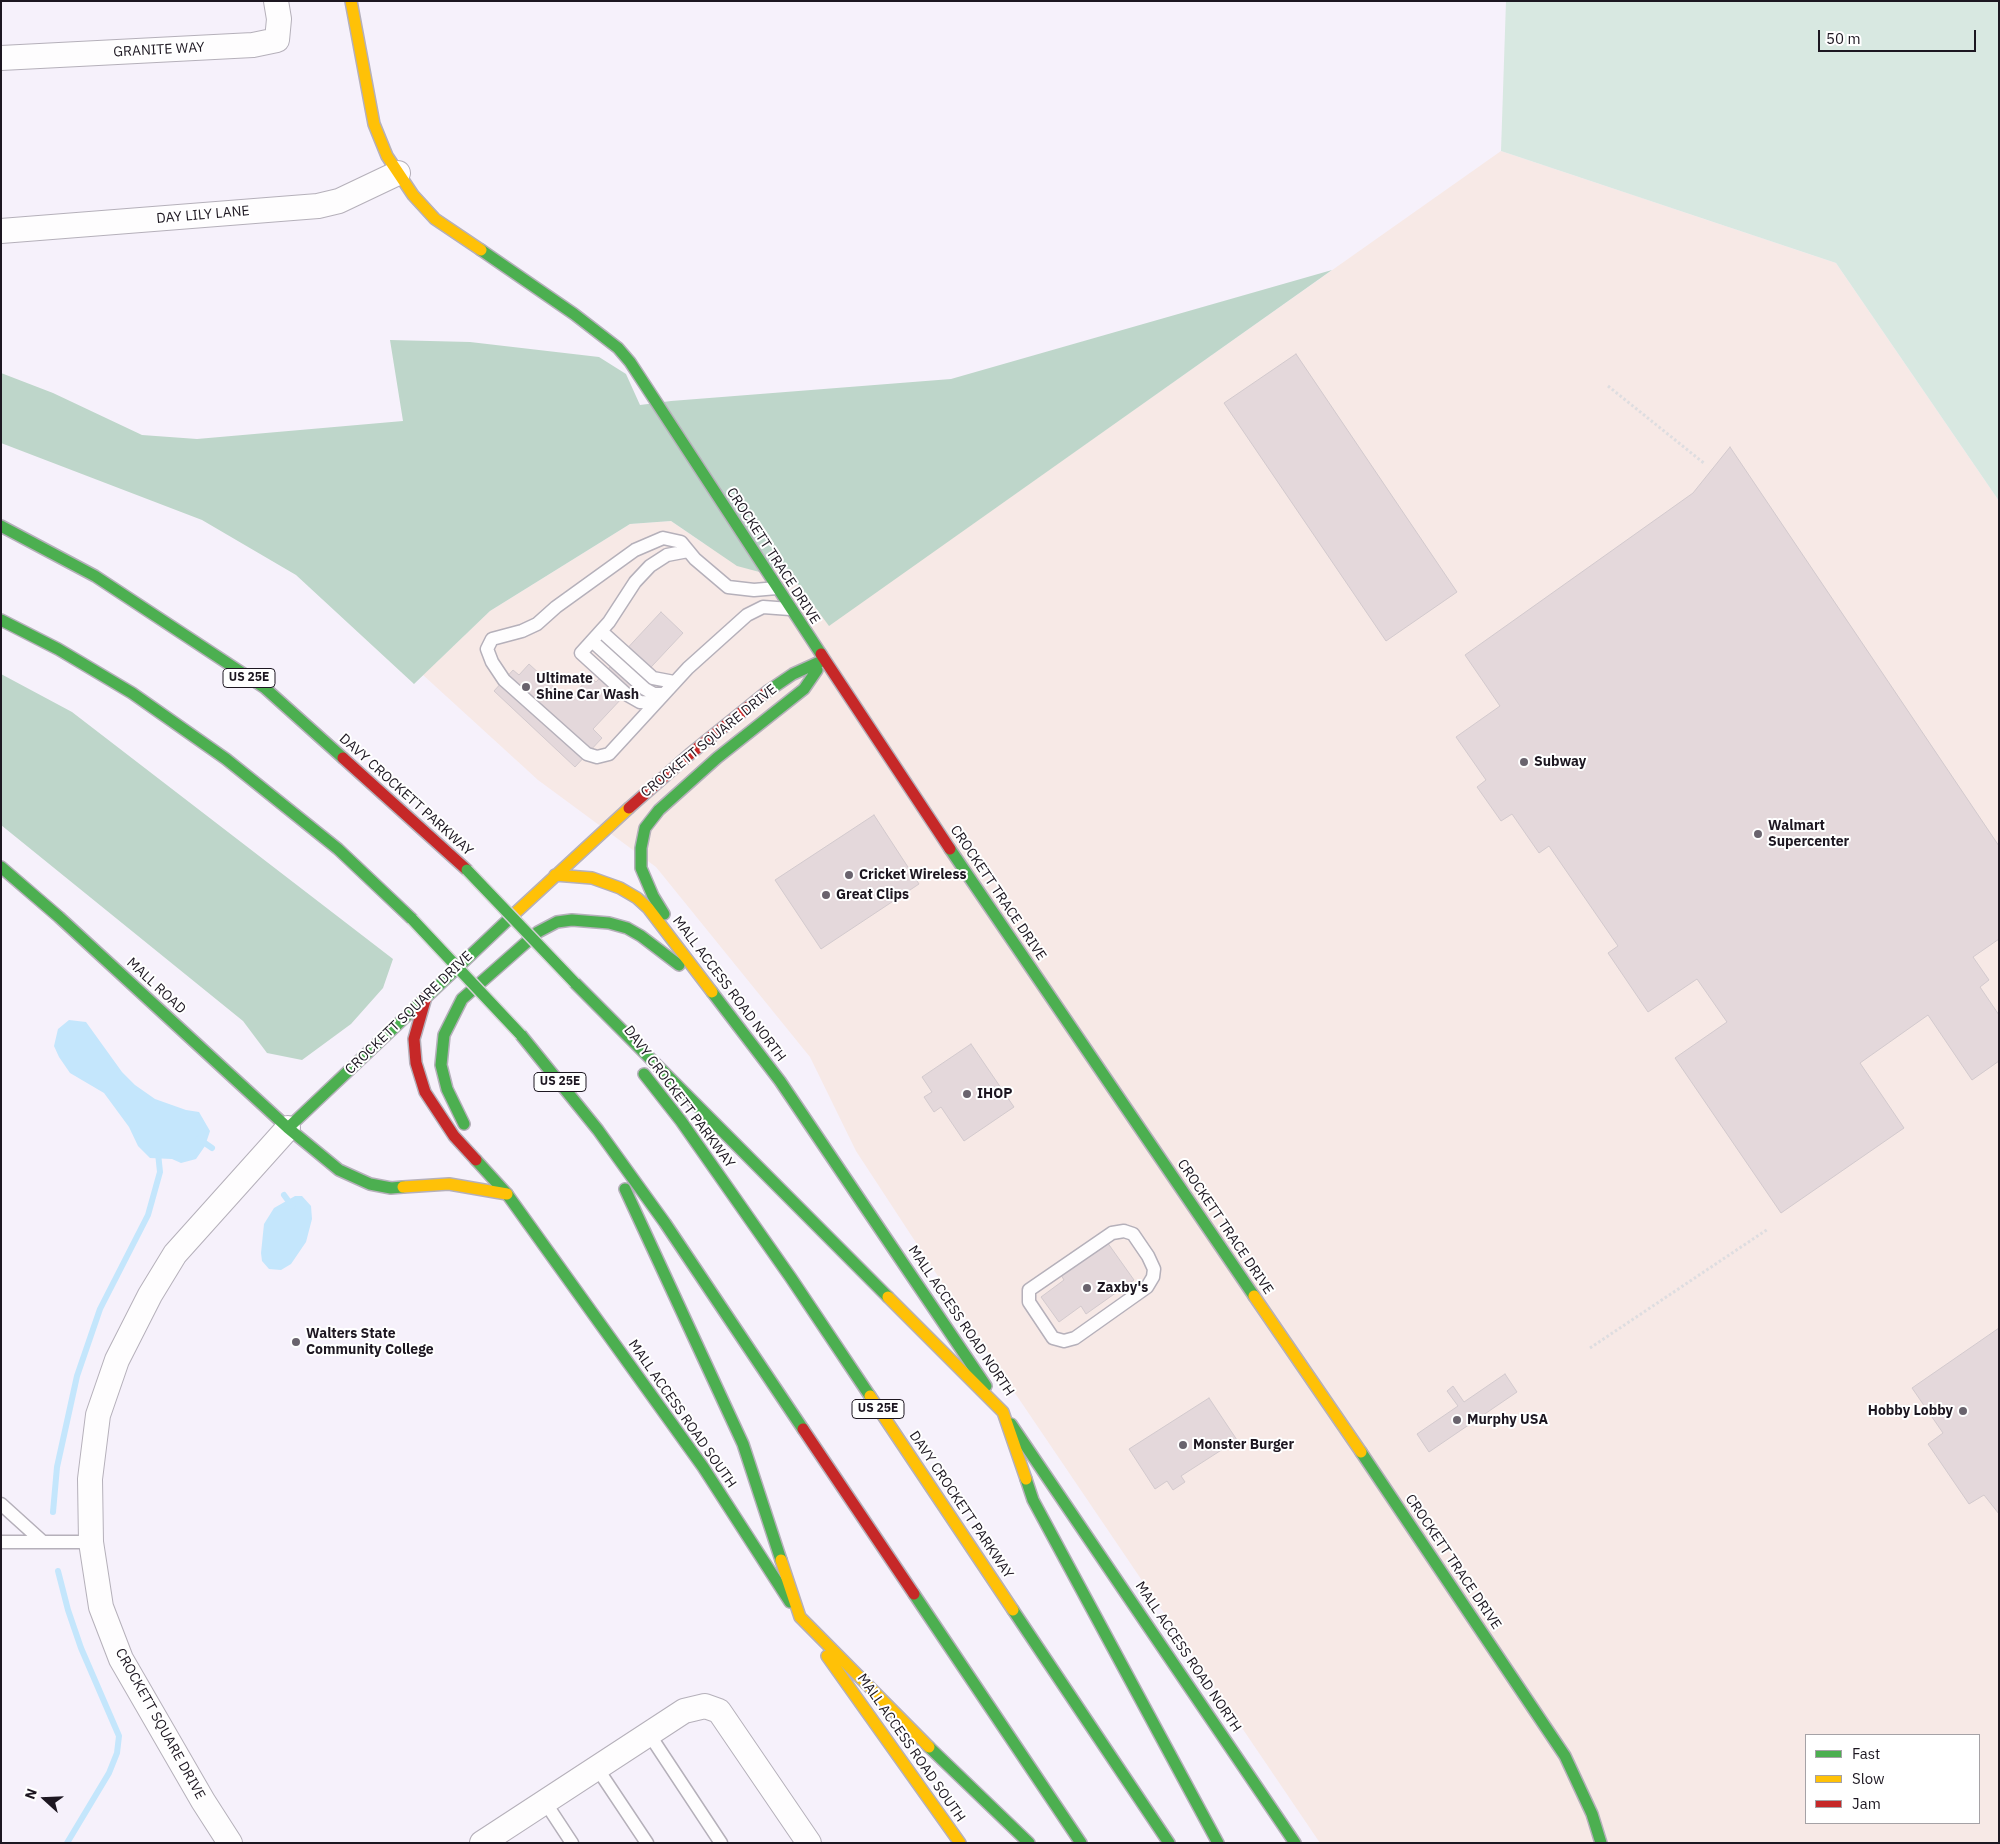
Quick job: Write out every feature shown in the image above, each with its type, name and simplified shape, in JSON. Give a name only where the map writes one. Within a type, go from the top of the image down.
[{"type":"main road","name":"CROCKETT TRACE DRIVE","points":[[351,1],[367,99],[374,124],[387,156],[398,174],[413,195],[436,219],[574,314],[618,348],[642,378],[668,424],[824,660],[1124,1107],[1427,1548],[1565,1756],[1592,1814],[1601,1843]]},
{"type":"main road","name":"DAVY CROCKETT PARKWAY","points":[[1,526],[95,576],[265,688],[467,870],[575,984],[681,1121],[791,1278],[1169,1843]]},
{"type":"main road","name":"US 25E","points":[[1,620],[58,649],[132,694],[226,759],[279,800],[338,849],[412,919],[521,1035],[598,1130],[734,1324],[1081,1843]]},
{"type":"main road","name":"CROCKETT SQUARE DRIVE","points":[[288,1128],[593,839],[690,754],[756,700],[793,674],[824,660]]},
{"type":"main road","name":"CROCKETT SQUARE DRIVE","points":[[714,992],[646,882],[641,868],[641,848],[645,828],[659,810],[717,758],[804,689],[824,660]]},
{"type":"main road","name":"MALL ROAD","points":[[1,867],[59,917],[288,1128],[339,1170],[370,1184],[391,1188],[449,1184],[507,1194]]},
{"type":"main road","name":"MALL ACCESS ROAD NORTH","points":[[555,875],[592,878],[620,888],[637,898],[648,908],[714,992],[858,1194],[1295,1843]]},
{"type":"main road","points":[[472,1135],[462,1121],[447,1089],[441,1064],[444,1035],[462,1000],[511,954],[538,932],[557,922],[572,920],[609,923],[627,928],[658,948],[714,992]]},
{"type":"main road","points":[[575,984],[1003,1412],[1033,1500],[1218,1843]]},
{"type":"main road","name":"MALL ACCESS ROAD SOUTH","points":[[426,997],[414,1039],[416,1063],[425,1092],[454,1136],[507,1194],[703,1467],[800,1617],[960,1843]]},
{"type":"main road","points":[[598,1130],[743,1444],[800,1617],[957,1776],[1028,1843]]},
{"type":"main road","points":[[482,1149],[507,1194]]},
{"type":"street","name":"GRANITE WAY","points":[[1,58],[253,45],[277,40],[279,19],[276,1]]},
{"type":"street","name":"DAY LILY LANE","points":[[1,231],[318,206],[338,201],[398,174]]},
{"type":"street","name":"CROCKETT SQUARE DRIVE","points":[[230,1843],[203,1801],[121,1659],[101,1607],[91,1542],[90,1479],[98,1415],[117,1360],[150,1295],[174,1254],[288,1128]]},
{"type":"street","points":[[484,1842],[648,1734],[684,1712],[696,1707],[705,1706],[719,1711],[809,1843]]},
{"type":"lane","points":[[776,588],[754,590],[728,587],[695,560],[681,542],[663,538],[635,550],[556,607],[537,624],[522,631],[492,639],[487,650],[504,680],[587,754],[597,757],[609,754],[674,682],[748,615],[763,607],[791,610]]},
{"type":"lane","points":[[659,699],[640,702],[626,694],[581,653],[596,636],[635,582],[650,566],[667,555],[688,551]]},
{"type":"lane","points":[[596,636],[653,678],[674,682]]},
{"type":"lane","points":[[1048,1341],[1055,1346],[1075,1338],[1147,1287],[1153,1278],[1154,1269],[1148,1256],[1132,1234],[1124,1231],[1112,1233],[1029,1290],[1029,1302],[1040,1320],[1053,1338],[1064,1341]]},
{"type":"lane","points":[[1,1504],[43,1542]]},
{"type":"lane","points":[[1,1542],[91,1542]]},
{"type":"lane","points":[[648,1734],[721,1843]]},
{"type":"lane","points":[[597,1768],[647,1843]]},
{"type":"lane","points":[[545,1802],[572,1843]]},
{"type":"path","points":[[1608,386],[1705,464]]},
{"type":"path","points":[[1590,1348],[1768,1229]]},
{"type":"shaded area","points":[[1506,1],[1999,1],[1999,501],[1836,263],[1501,151]]},
{"type":"shaded area","points":[[1501,151],[1836,263],[1999,501],[1999,1843],[1320,1843],[1000,1371],[856,1151],[810,1057],[656,867],[538,780],[423,675],[490,611],[630,524],[671,521],[703,543],[781,561],[829,625]]},
{"type":"green space","points":[[1332,270],[829,626],[781,561],[767,574],[737,566],[671,521],[630,524],[490,611],[414,684],[296,575],[202,520],[1,443],[1,373],[53,393],[142,435],[197,439],[403,421],[390,340],[470,342],[599,357],[626,374],[640,405],[951,379]]},
{"type":"green space","points":[[1,674],[72,712],[393,959],[383,988],[351,1024],[302,1060],[267,1053],[243,1021],[1,825]]},
{"type":"water","points":[[69,1020],[86,1022],[122,1072],[135,1085],[155,1099],[186,1110],[199,1112],[210,1131],[205,1146],[196,1159],[181,1163],[172,1159],[150,1158],[138,1146],[129,1127],[104,1093],[70,1073],[54,1046],[58,1029]]},
{"type":"water","points":[[295,1196],[302,1196],[311,1206],[312,1219],[306,1242],[291,1264],[281,1270],[269,1269],[262,1261],[261,1253],[264,1224],[274,1208]]},
{"type":"building","points":[[1296,354],[1457,592],[1386,641],[1224,403]]},
{"type":"building","name":"Walmart Supercenter","points":[[1730,447],[1999,846],[1999,939],[1973,957],[1989,980],[1980,987],[1999,1015],[1999,1061],[1972,1080],[1928,1015],[1860,1063],[1904,1128],[1781,1213],[1675,1058],[1727,1022],[1697,979],[1648,1012],[1608,953],[1618,946],[1549,846],[1539,853],[1512,814],[1501,821],[1477,787],[1486,780],[1456,737],[1500,706],[1465,655],[1693,493]]},
{"type":"building","name":"Ultimate Shine Car Wash","points":[[661,612],[683,633],[593,729],[602,738],[575,767],[494,691],[513,670],[519,675],[529,664],[568,700],[590,677],[596,682]]},
{"type":"building","points":[[874,815],[919,884],[821,949],[775,880]]},
{"type":"building","name":"IHOP","points":[[971,1044],[1014,1107],[964,1141],[941,1107],[934,1112],[924,1097],[932,1092],[922,1077]]},
{"type":"building","name":"Zaxby's","points":[[1107,1242],[1134,1280],[1086,1314],[1081,1306],[1059,1322],[1041,1297],[1064,1280],[1061,1275]]},
{"type":"building","name":"Hobby Lobby","points":[[1999,1328],[1999,1514],[1984,1495],[1969,1504],[1928,1444],[1943,1433],[1912,1388]]},
{"type":"building","name":"Murphy USA","points":[[1505,1374],[1517,1392],[1429,1452],[1417,1434],[1458,1406],[1447,1391],[1453,1386],[1464,1402]]},
{"type":"building","name":"Monster Burger","points":[[1209,1398],[1237,1440],[1181,1476],[1185,1482],[1173,1490],[1167,1481],[1155,1489],[1129,1449]]},
{"type":"waterway","points":[[199,1139],[212,1148]]},
{"type":"waterway","points":[[53,1512],[57,1467],[77,1376],[100,1309],[148,1215],[160,1172],[158,1153]]},
{"type":"waterway","points":[[284,1195],[292,1206]]},
{"type":"waterway","points":[[58,1571],[68,1610],[81,1648],[119,1736],[117,1753],[109,1773],[67,1843]]},
{"type":"traffic: fast","points":[[481,250],[574,314],[618,348],[630,362],[821,654]]},
{"type":"traffic: fast","points":[[1,526],[95,576],[265,688],[343,758]]},
{"type":"traffic: fast","points":[[1,620],[58,649],[132,693],[226,759],[338,849],[412,919]]},
{"type":"traffic: fast","points":[[768,691],[793,674],[824,660]]},
{"type":"traffic: fast","points":[[664,914],[653,896],[641,868],[641,848],[645,828],[659,810],[717,758],[804,689],[817,670]]},
{"type":"traffic: fast","points":[[950,849],[1254,1296]]},
{"type":"traffic: fast","points":[[1,867],[59,917],[288,1128],[339,1170],[370,1184],[391,1188],[403,1187]]},
{"type":"traffic: fast","points":[[467,870],[575,983]]},
{"type":"traffic: fast","points":[[288,1128],[512,916]]},
{"type":"traffic: fast","points":[[412,919],[521,1035]]},
{"type":"traffic: fast","points":[[464,1124],[447,1089],[441,1065],[444,1035],[462,999],[538,932],[557,922],[572,920],[609,923],[627,928],[641,936],[679,965]]},
{"type":"traffic: fast","points":[[575,983],[888,1297]]},
{"type":"traffic: fast","points":[[712,992],[780,1081],[986,1386]]},
{"type":"traffic: fast","points":[[521,1035],[598,1130],[665,1223],[803,1429]]},
{"type":"traffic: fast","points":[[644,1074],[681,1121],[791,1278],[870,1396]]},
{"type":"traffic: fast","points":[[476,1160],[507,1194],[703,1467],[790,1602]]},
{"type":"traffic: fast","points":[[625,1189],[743,1444],[781,1560]]},
{"type":"traffic: fast","points":[[1011,1424],[1295,1843]]},
{"type":"traffic: fast","points":[[1361,1452],[1565,1756],[1592,1814],[1601,1843]]},
{"type":"traffic: fast","points":[[1026,1479],[1033,1500],[1218,1843]]},
{"type":"traffic: fast","points":[[914,1594],[1081,1843]]},
{"type":"traffic: fast","points":[[1013,1610],[1169,1843]]},
{"type":"traffic: fast","points":[[929,1747],[1029,1843]]},
{"type":"traffic: slow","points":[[351,1],[374,124],[387,156],[413,195],[435,219],[481,250]]},
{"type":"traffic: slow","points":[[512,916],[629,808]]},
{"type":"traffic: slow","points":[[555,875],[592,878],[620,888],[637,898],[648,908],[712,992]]},
{"type":"traffic: slow","points":[[403,1187],[449,1184],[507,1194]]},
{"type":"traffic: slow","points":[[1254,1296],[1361,1452]]},
{"type":"traffic: slow","points":[[888,1297],[1003,1412],[1026,1479]]},
{"type":"traffic: slow","points":[[870,1396],[1013,1610]]},
{"type":"traffic: slow","points":[[781,1560],[800,1617],[929,1747]]},
{"type":"traffic: slow","points":[[827,1656],[960,1843]]},
{"type":"traffic: jam","points":[[821,654],[950,849]]},
{"type":"traffic: jam","points":[[629,808],[690,754],[768,691]]},
{"type":"traffic: jam","points":[[343,758],[467,870]]},
{"type":"traffic: jam","points":[[426,997],[414,1039],[416,1063],[425,1092],[454,1136],[476,1160]]},
{"type":"traffic: jam","points":[[803,1429],[914,1594]]},
{"type":"place","name":"Ultimate Shine Car Wash","points":[[526,687]]},
{"type":"place","name":"Subway","points":[[1524,762]]},
{"type":"place","name":"Walmart Supercenter","points":[[1758,834]]},
{"type":"place","name":"Cricket Wireless","points":[[849,875]]},
{"type":"place","name":"Great Clips","points":[[826,895]]},
{"type":"place","name":"IHOP","points":[[967,1094]]},
{"type":"place","name":"Zaxby's","points":[[1087,1288]]},
{"type":"place","name":"Walters State Community College","points":[[296,1342]]},
{"type":"place","name":"Hobby Lobby","points":[[1963,1411]]},
{"type":"place","name":"Murphy USA","points":[[1457,1420]]},
{"type":"place","name":"Monster Burger","points":[[1183,1445]]}]
